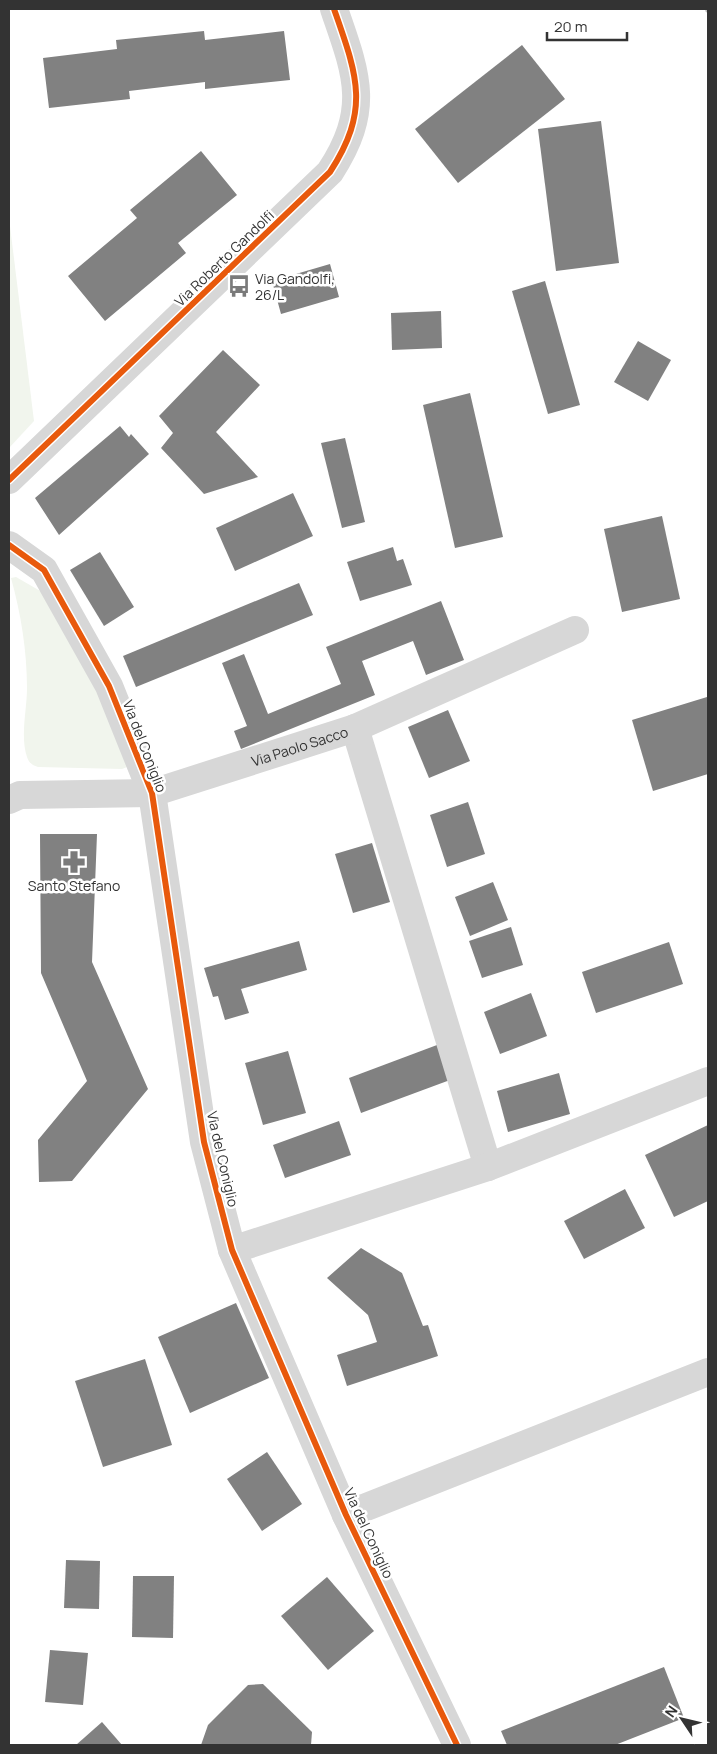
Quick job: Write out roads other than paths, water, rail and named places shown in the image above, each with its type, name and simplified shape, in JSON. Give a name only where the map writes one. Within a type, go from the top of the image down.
[{"type":"street","name":"Via Roberto Gandolfi","points":[[9,480],[330,172],[350,136],[358,98],[352,64],[334,9]]},
{"type":"street","name":"Via del Coniglio","points":[[9,545],[44,570],[109,686],[152,793],[204,1142],[232,1250],[346,1515],[457,1745]]},
{"type":"street","name":"Via Paolo Sacco","points":[[9,800],[20,795],[152,793],[355,728],[575,630]]},
{"type":"street","points":[[355,728],[488,1167]]},
{"type":"street","points":[[232,1250],[488,1167],[708,1080]]},
{"type":"street","points":[[346,1515],[708,1372]]},
{"type":"place","name":"Via Gandolfi, 26/L","points":[[239,286]]},
{"type":"place","name":"Santo Stefano","points":[[74,862]]}]
